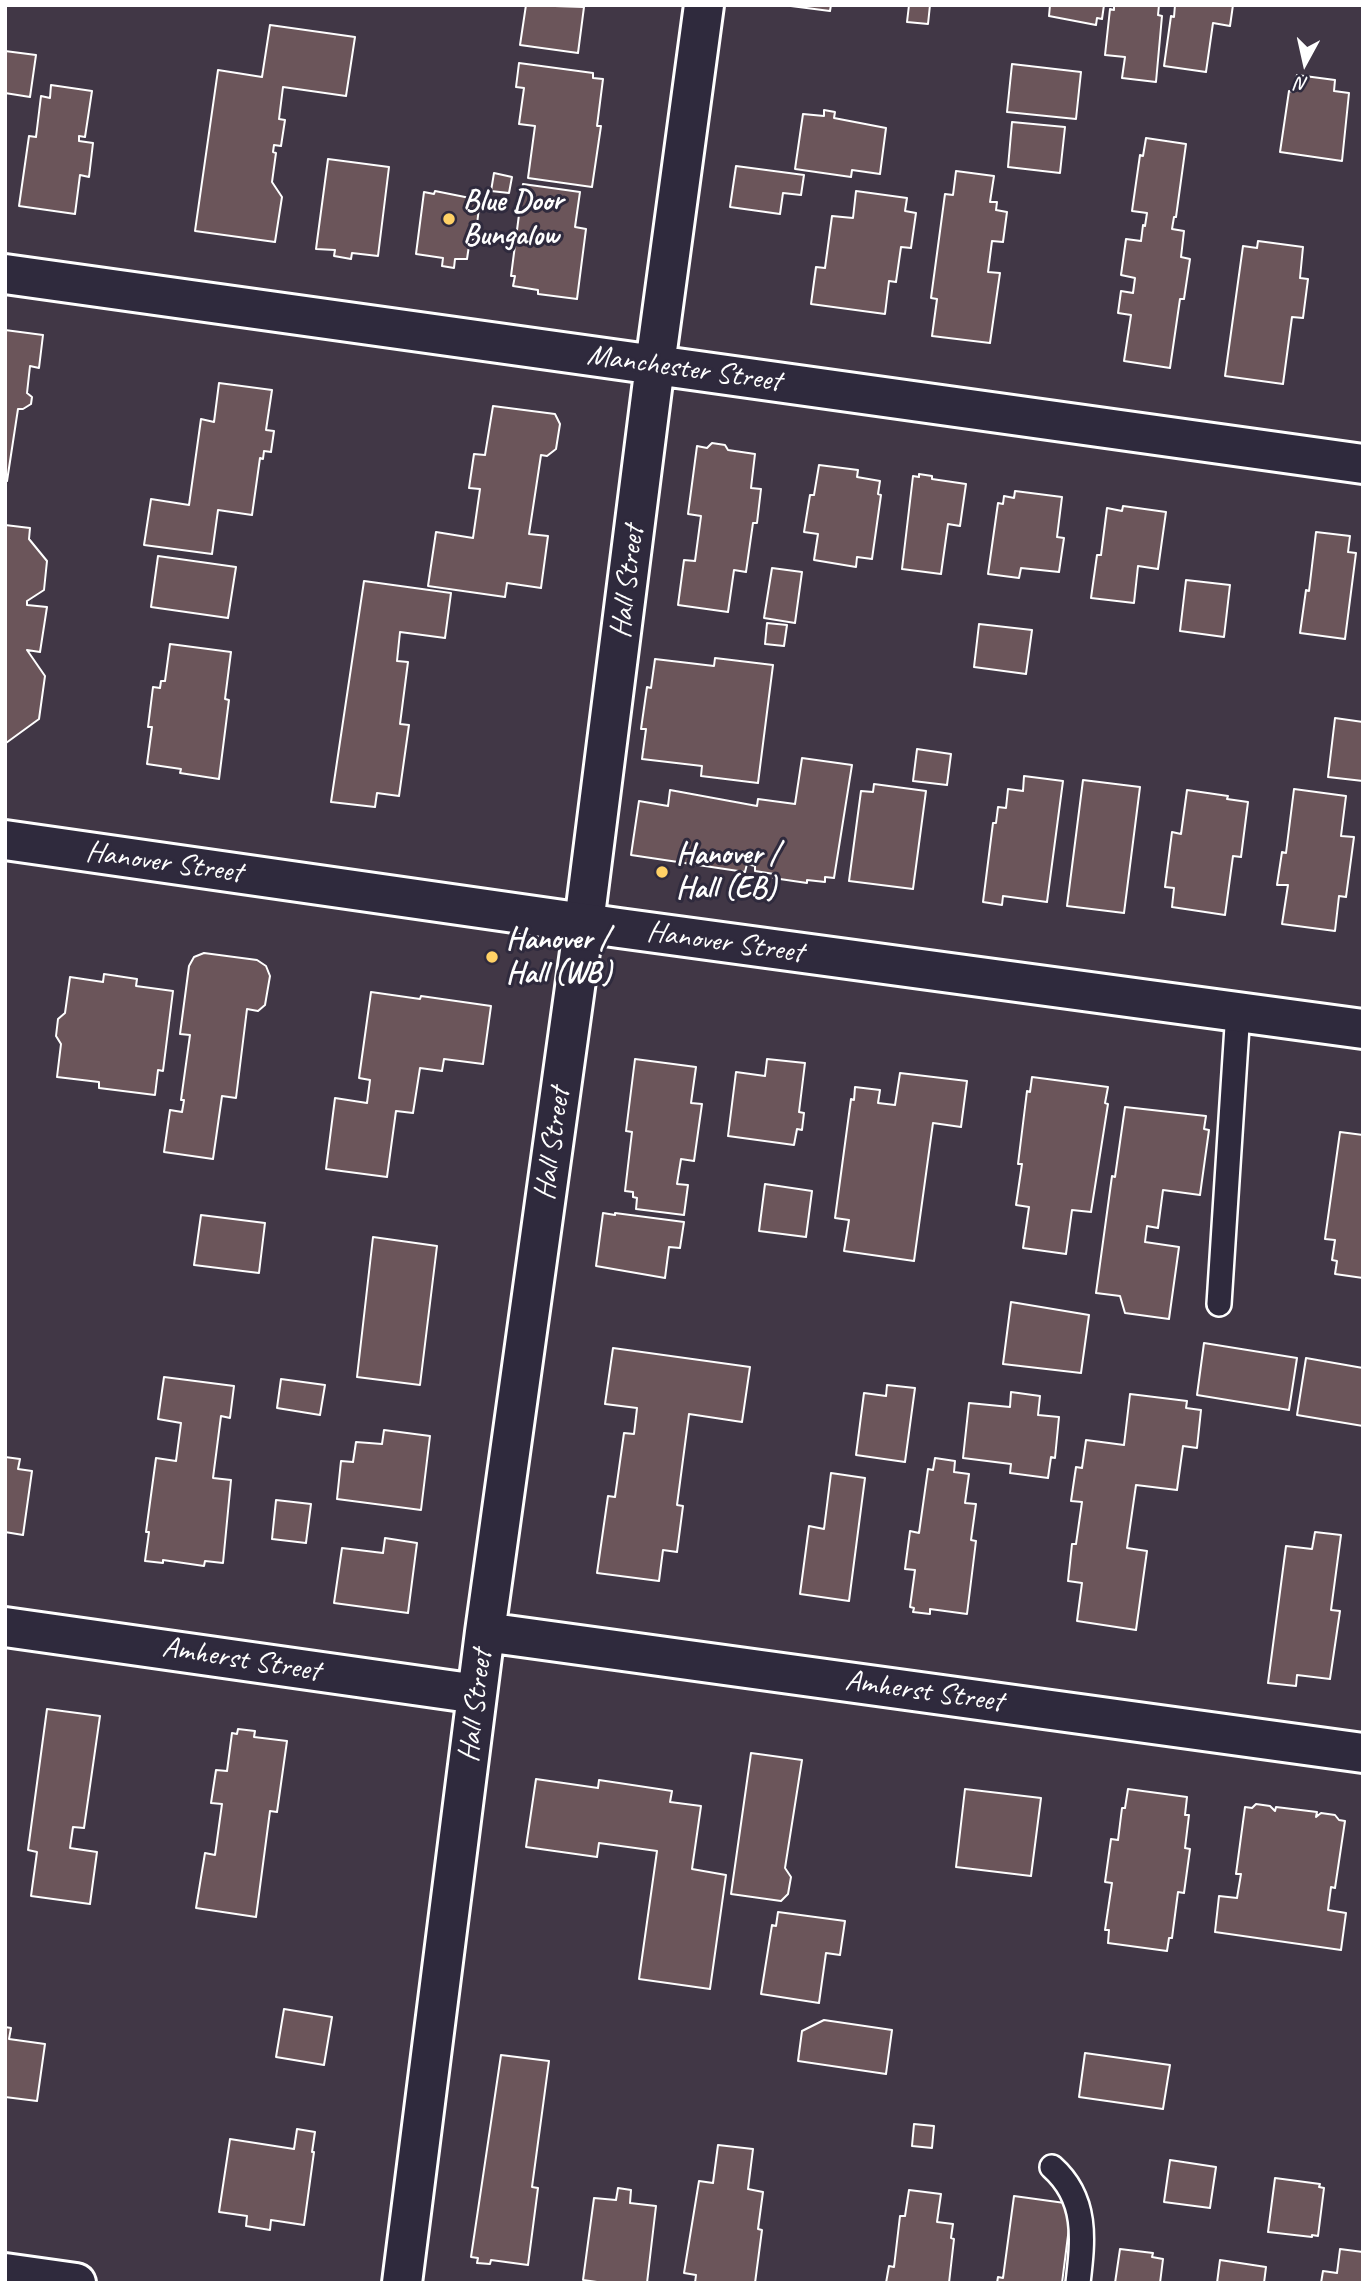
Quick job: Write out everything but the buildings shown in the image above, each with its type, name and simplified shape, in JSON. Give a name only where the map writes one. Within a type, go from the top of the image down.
[{"type":"street","name":"Hall Street","points":[[402,2283],[485,1632],[584,923],[704,5]]},
{"type":"street","name":"Manchester Street","points":[[5,274],[1363,464]]},
{"type":"street","name":"Hanover Street","points":[[5,840],[584,923],[1363,1029]]},
{"type":"street","name":"Amherst Street","points":[[5,1626],[477,1694]]},
{"type":"street","name":"Amherst Street","points":[[485,1632],[1363,1752]]},
{"type":"street","points":[[5,2273],[76,2283]]},
{"type":"lane","points":[[1219,1304],[1238,1012]]},
{"type":"lane","points":[[1052,2167],[1064,2178],[1079,2210],[1083,2239],[1077,2283]]},
{"type":"place","name":"Blue Door Bungalow","points":[[449,219]]},
{"type":"place","name":"Hanover / Hall (EB)","points":[[662,872]]},
{"type":"place","name":"Hanover / Hall (WB)","points":[[492,957]]}]
